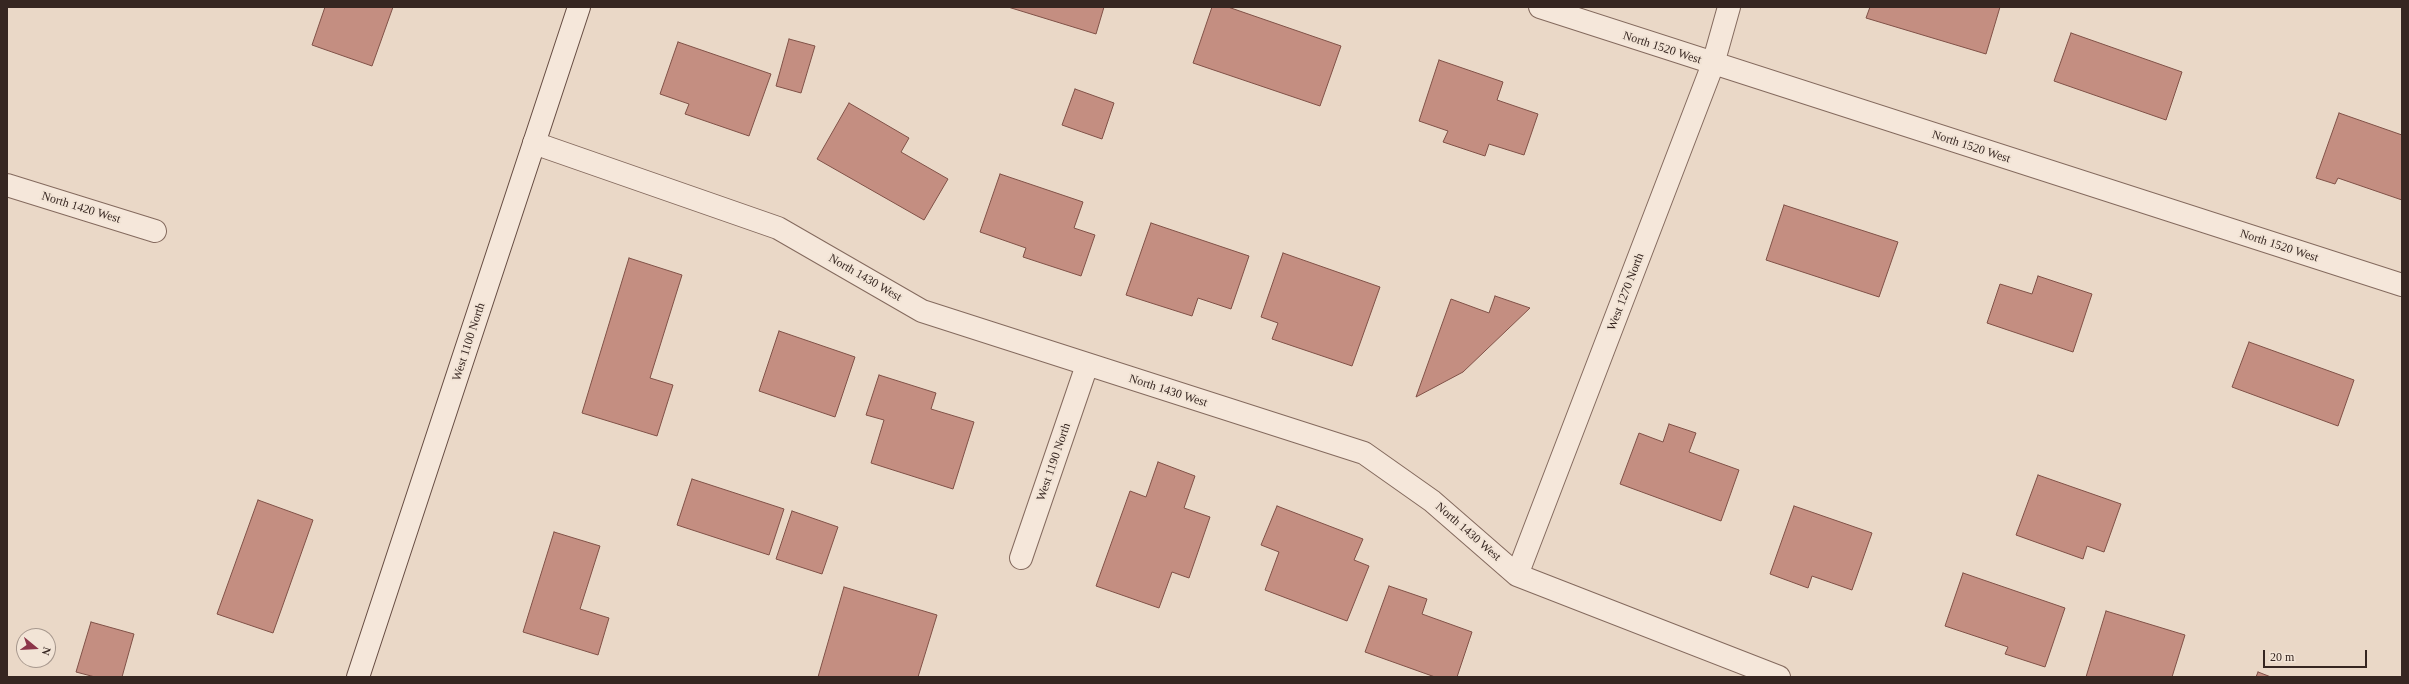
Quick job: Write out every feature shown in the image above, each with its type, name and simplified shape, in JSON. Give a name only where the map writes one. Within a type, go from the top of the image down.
[{"type":"street","name":"West 1100 North","points":[[358,677],[579,7]]},
{"type":"street","name":"North 1520 West","points":[[1540,7],[2402,285]]},
{"type":"street","name":"West 1270 North","points":[[1517,574],[1713,64],[1730,7]]},
{"type":"street","name":"North 1430 West","points":[[534,143],[778,228],[922,311],[1364,453],[1432,501],[1517,574],[1779,677]]},
{"type":"street","name":"North 1420 West","points":[[7,185],[155,231]]},
{"type":"street","name":"West 1190 North","points":[[1021,558],[1087,365]]},
{"type":"building","points":[[325,7],[393,7],[372,66],[312,45]]},
{"type":"building","points":[[1008,7],[1104,7],[1096,34]]},
{"type":"building","points":[[1212,7],[1228,7],[1341,46],[1320,106],[1193,63]]},
{"type":"building","points":[[1870,7],[2000,7],[1986,54],[1866,18]]},
{"type":"building","points":[[2071,33],[2182,72],[2166,120],[2054,81]]},
{"type":"building","points":[[789,39],[815,46],[801,93],[776,86]]},
{"type":"building","points":[[678,42],[771,74],[749,136],[685,114],[689,104],[660,94]]},
{"type":"building","points":[[1439,60],[1503,82],[1497,100],[1538,114],[1524,155],[1489,144],[1485,156],[1443,142],[1448,131],[1419,121]]},
{"type":"building","points":[[1075,89],[1114,103],[1102,139],[1062,125]]},
{"type":"building","points":[[849,103],[909,138],[901,152],[948,179],[924,220],[817,159]]},
{"type":"building","points":[[2339,113],[2402,135],[2402,200],[2338,178],[2335,184],[2316,178]]},
{"type":"building","points":[[1000,174],[1083,202],[1074,228],[1095,235],[1081,276],[1023,257],[1026,248],[980,232]]},
{"type":"building","points":[[1784,205],[1898,242],[1879,297],[1766,260]]},
{"type":"building","points":[[1151,223],[1249,256],[1231,309],[1198,298],[1192,316],[1126,295]]},
{"type":"building","points":[[1283,253],[1380,287],[1352,366],[1272,339],[1278,323],[1261,317]]},
{"type":"building","points":[[629,258],[682,275],[650,378],[673,385],[657,436],[582,413]]},
{"type":"building","points":[[2038,276],[2092,294],[2073,352],[1987,323],[2000,284],[2032,294]]},
{"type":"building","points":[[1495,296],[1530,308],[1463,372],[1416,397],[1451,299],[1489,313]]},
{"type":"building","points":[[779,331],[855,357],[835,417],[759,391]]},
{"type":"building","points":[[2249,342],[2354,380],[2338,426],[2232,387]]},
{"type":"building","points":[[879,375],[936,393],[931,409],[974,422],[953,489],[871,463],[884,420],[866,415]]},
{"type":"building","points":[[1669,424],[1696,433],[1689,452],[1739,470],[1721,521],[1620,484],[1639,433],[1663,442]]},
{"type":"building","points":[[1158,462],[1195,476],[1184,508],[1210,517],[1189,578],[1172,572],[1159,608],[1096,586],[1130,491],[1146,497]]},
{"type":"building","points":[[2038,475],[2121,504],[2104,552],[2087,546],[2083,559],[2016,535]]},
{"type":"building","points":[[692,479],[784,509],[769,555],[677,525]]},
{"type":"building","points":[[258,500],[313,520],[273,633],[217,614]]},
{"type":"building","points":[[1277,506],[1363,539],[1354,560],[1369,566],[1347,621],[1265,590],[1279,552],[1261,545]]},
{"type":"building","points":[[1794,506],[1872,533],[1852,590],[1812,576],[1808,588],[1770,574]]},
{"type":"building","points":[[792,511],[838,527],[822,574],[776,559]]},
{"type":"building","points":[[554,532],[600,546],[580,609],[609,618],[598,655],[523,632]]},
{"type":"building","points":[[1963,573],[2065,608],[2045,667],[2005,654],[2008,647],[1945,626]]},
{"type":"building","points":[[1389,586],[1427,599],[1422,614],[1472,632],[1457,677],[1435,677],[1365,652]]},
{"type":"building","points":[[844,587],[937,615],[918,677],[818,677]]},
{"type":"building","points":[[2106,611],[2185,635],[2172,677],[2086,677]]},
{"type":"building","points":[[91,622],[134,634],[122,677],[95,677],[76,672]]},
{"type":"building","points":[[2258,672],[2271,677],[2256,677]]}]
